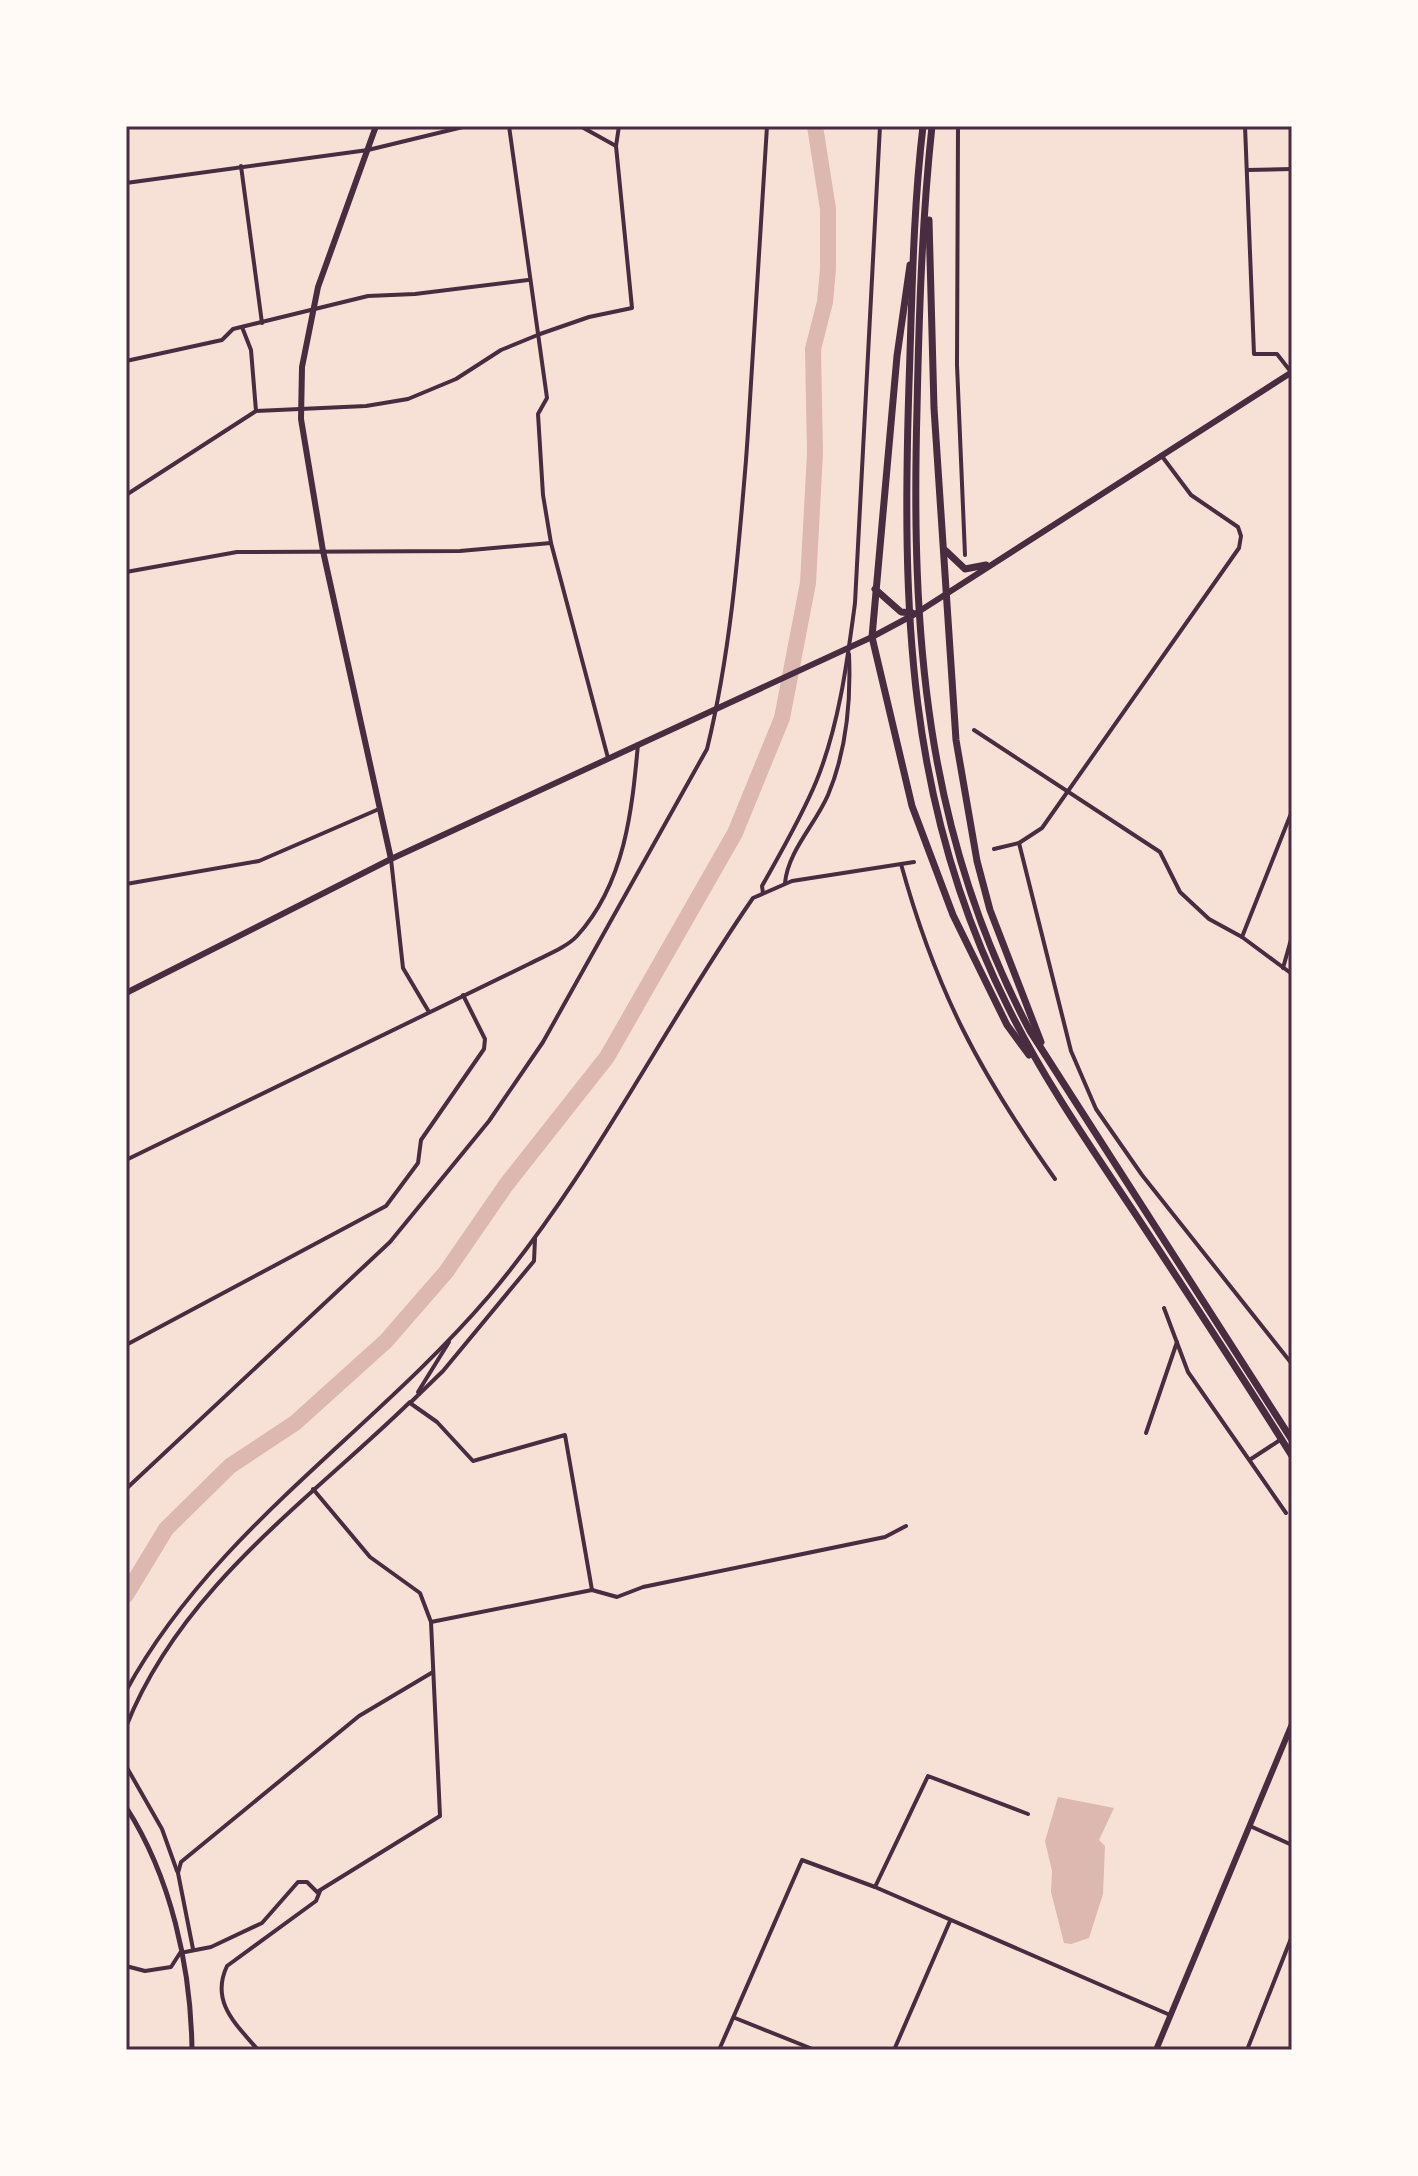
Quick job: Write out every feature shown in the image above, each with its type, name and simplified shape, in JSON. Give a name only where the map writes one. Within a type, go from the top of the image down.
[{"type":"highway","points":[[923,126],[907,464],[909,646],[926,764],[953,870],[988,966],[1046,1078]]},
{"type":"highway","points":[[932,126],[918,340],[915,480],[917,588],[920,644],[935,762],[960,867],[996,963],[1055,1073],[1292,1440]]},
{"type":"highway","points":[[929,170],[933,380],[956,740],[977,861],[1002,946],[1055,1073]]},
{"type":"highway","points":[[917,220],[897,356],[872,637],[912,806],[953,915],[1007,1025],[1046,1078],[1292,1456]]},
{"type":"highway","points":[[944,549],[965,569],[986,565]]},
{"type":"highway","points":[[875,589],[901,612],[915,614]]},
{"type":"main road","points":[[376,126],[312,311],[302,367],[301,408],[302,436],[323,551],[391,859]]},
{"type":"main road","points":[[126,993],[391,859],[872,637],[915,614],[986,565],[1292,372]]},
{"type":"main road","points":[[1156,2050],[1292,1724]]},
{"type":"street","points":[[126,183],[368,150],[467,126]]},
{"type":"street","points":[[509,126],[547,398],[538,414],[543,495],[551,543],[608,758]]},
{"type":"street","points":[[580,126],[616,146]]},
{"type":"street","points":[[126,495],[256,411],[366,406],[408,399],[456,379],[501,350],[540,334],[589,317],[632,308],[616,146],[619,126]]},
{"type":"street","points":[[126,1489],[390,1242],[489,1121],[543,1042],[707,749],[718,706],[740,535],[767,126]]},
{"type":"street","points":[[763,893],[762,886],[816,782],[833,728],[849,648],[855,603],[880,126]]},
{"type":"street","points":[[958,126],[957,365],[965,555]]},
{"type":"street","points":[[1245,126],[1254,354],[1277,354],[1292,372]]},
{"type":"street","points":[[241,165],[262,323]]},
{"type":"street","points":[[1247,170],[1292,169]]},
{"type":"street","points":[[126,361],[222,340],[233,329],[368,296],[415,294],[529,280]]},
{"type":"street","points":[[242,327],[251,350],[256,411]]},
{"type":"street","points":[[994,849],[1019,843],[1042,828],[1239,548],[1241,536],[1238,527],[1191,495],[1161,455]]},
{"type":"street","points":[[126,572],[237,552],[460,551],[551,543]]},
{"type":"street","points":[[785,883],[787,865],[829,793],[847,714],[849,648]]},
{"type":"street","points":[[974,730],[1160,852],[1180,892],[1209,919],[1242,937],[1292,974]]},
{"type":"street","points":[[126,1160],[571,941],[593,914],[623,851],[632,813],[638,744]]},
{"type":"street","points":[[126,884],[259,861],[380,809]]},
{"type":"street","points":[[1242,937],[1292,811]]},
{"type":"street","points":[[1019,843],[1071,1051],[1096,1109],[1142,1175],[1292,1364]]},
{"type":"street","points":[[391,859],[403,968],[429,1012]]},
{"type":"street","points":[[126,1691],[170,1621],[231,1548],[450,1340],[535,1237],[589,1158],[753,898],[785,883],[914,862]]},
{"type":"street","points":[[901,864],[930,963],[951,1009],[1006,1109],[1055,1179]]},
{"type":"street","points":[[1283,968],[1292,936]]},
{"type":"street","points":[[126,1345],[386,1206],[418,1163],[421,1140],[484,1049],[485,1039],[463,995]]},
{"type":"street","points":[[126,1727],[137,1699],[179,1631],[259,1538],[443,1371],[534,1261],[535,1237]]},
{"type":"street","points":[[1164,1308],[1188,1372],[1286,1513]]},
{"type":"street","points":[[410,1403],[438,1364],[450,1340]]},
{"type":"street","points":[[1146,1433],[1177,1342]]},
{"type":"street","points":[[410,1403],[437,1422],[473,1461],[565,1435],[592,1590]]},
{"type":"street","points":[[1251,1459],[1292,1432]]},
{"type":"street","points":[[258,2050],[220,2000],[220,1982],[227,1966],[316,1901],[320,1891],[440,1816],[431,1622],[420,1593],[370,1557],[313,1489]]},
{"type":"street","points":[[431,1622],[592,1590],[617,1597],[643,1587],[885,1537],[906,1526]]},
{"type":"street","points":[[178,1873],[181,1862],[359,1716],[433,1672]]},
{"type":"street","points":[[126,1766],[162,1829],[178,1873],[193,1950]]},
{"type":"street","points":[[875,1887],[928,1776],[1028,1814]]},
{"type":"street","points":[[126,1807],[154,1855],[189,1994],[192,2050]]},
{"type":"street","points":[[1249,1825],[1292,1845]]},
{"type":"street","points":[[719,2050],[802,1860],[875,1887],[1170,2015]]},
{"type":"street","points":[[126,1966],[145,1971],[171,1967],[180,1953],[211,1947],[262,1923],[298,1882],[307,1882],[320,1891]]},
{"type":"street","points":[[894,2050],[950,1921]]},
{"type":"street","points":[[1247,2050],[1292,1936]]},
{"type":"street","points":[[735,2018],[815,2050]]},
{"type":"shaded area","points":[[1058,1797],[1114,1808],[1099,1840],[1105,1846],[1103,1894],[1089,1938],[1071,1944],[1064,1943],[1051,1892],[1052,1871],[1045,1841]]},
{"type":"waterway","points":[[126,1595],[166,1529],[230,1466],[295,1423],[386,1341],[446,1272],[506,1185],[607,1057],[735,833],[782,718],[808,583],[815,453],[813,349],[825,302],[828,269],[828,209],[815,126]]}]
